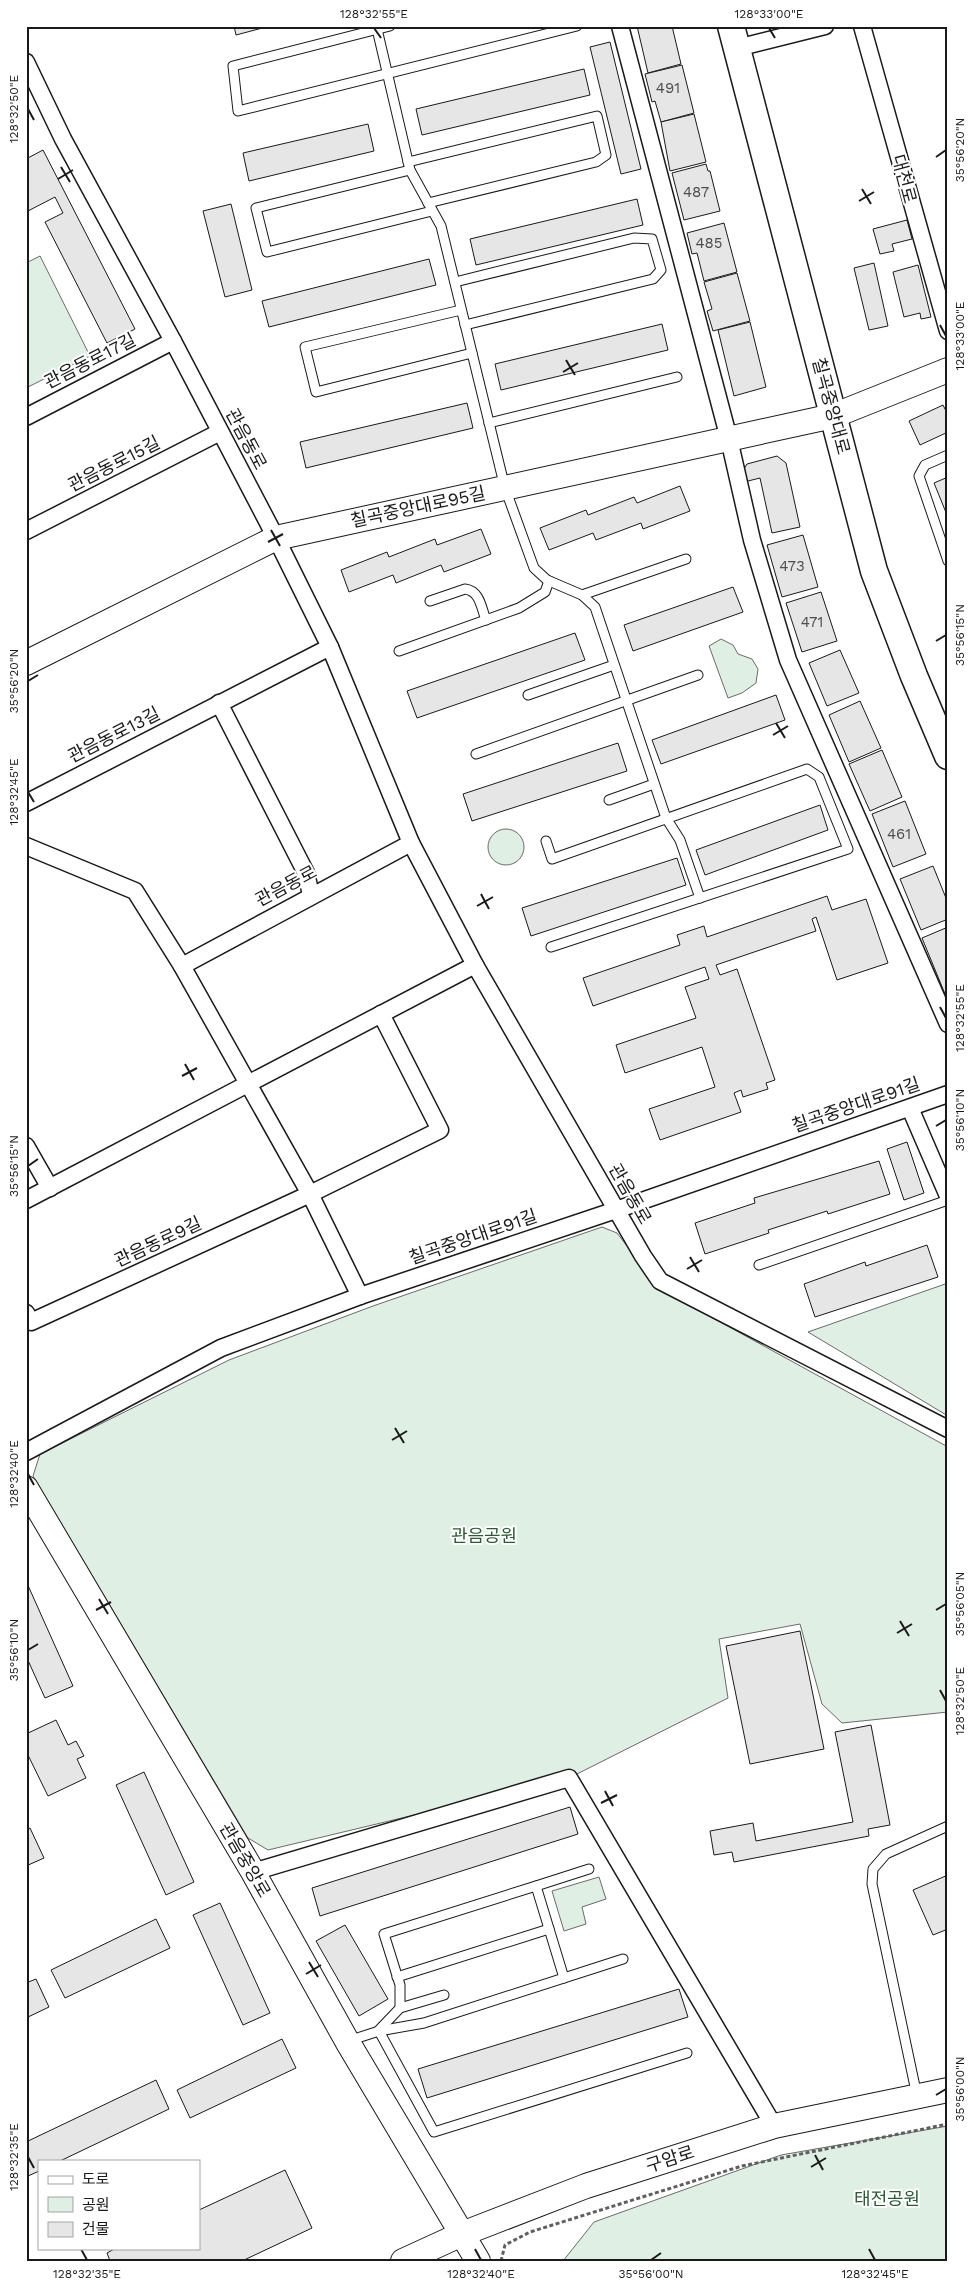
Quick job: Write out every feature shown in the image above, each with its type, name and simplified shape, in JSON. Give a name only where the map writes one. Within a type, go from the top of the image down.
[{"type":"main road","name":"칠곡중앙대로","points":[[734,37],[874,570],[914,676],[948,756]]},
{"type":"main road","points":[[833,416],[948,370]]},
{"type":"main road","name":"칠곡중앙대로95길","points":[[26,663],[276,538],[833,416]]},
{"type":"main road","name":"관음중앙로","points":[[26,1488],[253,1872],[348,2041],[478,2261]]},
{"type":"main road","name":"구암로","points":[[403,2261],[462,2234],[586,2186],[774,2126],[948,2090]]},
{"type":"street","points":[[620,26],[729,439],[752,540],[788,660],[948,1024]]},
{"type":"street","name":"칠곡중앙대로","points":[[734,37],[825,26]]},
{"type":"street","name":"대천로","points":[[862,26],[948,331]]},
{"type":"street","name":"관음동로","points":[[26,62],[63,139],[173,341],[276,538],[330,647],[411,843],[475,964],[616,1210],[660,1281],[948,1429]]},
{"type":"street","name":"관음동로17길","points":[[26,417],[173,341]]},
{"type":"street","name":"관음동로15길","points":[[26,531],[220,432]]},
{"type":"street","name":"관음동로13길","points":[[26,803],[330,647]]},
{"type":"street","points":[[220,703],[306,873],[311,895]]},
{"type":"street","name":"관음동로","points":[[182,966],[311,895],[411,843]]},
{"type":"street","points":[[26,846],[135,891],[182,966],[310,1194],[360,1296]]},
{"type":"street","points":[[26,1200],[475,964]]},
{"type":"street","name":"관음동로9길","points":[[26,1313],[32,1322],[310,1194],[440,1130],[381,1014]]},
{"type":"street","name":"칠곡중앙대로91길","points":[[26,1452],[221,1348],[360,1296],[616,1210],[948,1094]]},
{"type":"street","points":[[910,1108],[947,1195]]},
{"type":"street","points":[[26,1146],[50,1188]]},
{"type":"street","points":[[253,1872],[569,1778],[774,2126]]},
{"type":"lane","points":[[390,26],[234,66],[238,111],[577,26]]},
{"type":"lane","points":[[377,30],[409,166],[441,226],[505,488],[534,568],[550,581],[582,595],[595,607],[666,818],[680,840],[700,898]]},
{"type":"lane","points":[[598,116],[606,154],[596,162],[430,207],[267,252],[256,208],[598,116]]},
{"type":"lane","points":[[455,282],[634,238],[652,239],[661,270],[653,279],[465,325]]},
{"type":"lane","points":[[461,310],[306,347],[316,392],[472,353]]},
{"type":"lane","points":[[489,422],[677,377]]},
{"type":"lane","points":[[948,456],[925,465],[919,476],[948,561]]},
{"type":"lane","points":[[582,595],[686,559]]},
{"type":"lane","points":[[399,651],[519,608],[545,592],[550,581]]},
{"type":"lane","points":[[430,601],[465,589],[471,590],[477,594],[486,620]]},
{"type":"lane","points":[[528,695],[614,665]]},
{"type":"lane","points":[[476,754],[626,699],[698,675]]},
{"type":"lane","points":[[546,841],[552,858],[807,769],[819,776],[848,849],[551,946]]},
{"type":"lane","points":[[609,800],[654,784]]},
{"type":"lane","points":[[759,1265],[947,1195]]},
{"type":"lane","points":[[917,2096],[872,1884],[873,1869],[886,1854],[948,1826]]},
{"type":"lane","points":[[400,2008],[397,1977],[384,1934],[590,1869]]},
{"type":"lane","points":[[536,1886],[564,1978]]},
{"type":"lane","points":[[397,1977],[549,1929]]},
{"type":"lane","points":[[348,2041],[379,2031],[424,2023],[623,1958]]},
{"type":"lane","points":[[379,2031],[400,2008],[444,1995]]},
{"type":"lane","points":[[379,2031],[434,2132],[687,2053]]},
{"type":"path","points":[[501,2261],[505,2245],[530,2232],[742,2166],[948,2124]]},
{"type":"green space","points":[[40,256],[90,356],[26,388],[26,263]]},
{"type":"green space","points":[[721,639],[733,645],[738,654],[752,659],[758,669],[756,683],[742,693],[728,698],[709,646]]},
{"type":"green space","points":[[506,829],[519,834],[524,847],[519,860],[506,865],[493,860],[488,847],[493,834]]},
{"type":"green space","name":"관음공원","points":[[602,1227],[617,1233],[660,1289],[948,1447],[948,1712],[842,1723],[822,1704],[800,1624],[719,1639],[728,1698],[569,1778],[268,1850],[248,1838],[33,1476],[40,1454],[229,1360],[373,1306]]},
{"type":"green space","points":[[948,1283],[948,1416],[808,1332]]},
{"type":"green space","points":[[599,1877],[606,1899],[582,1907],[586,1924],[564,1931],[552,1891]]},
{"type":"green space","name":"태전공원","points":[[948,2126],[948,2261],[563,2261],[594,2222],[781,2155]]},
{"type":"building","points":[[234,26],[270,26],[236,35]]},
{"type":"building","points":[[637,26],[672,26],[681,64],[648,73]]},
{"type":"building","points":[[610,42],[641,169],[621,174],[590,47]]},
{"type":"building","points":[[682,65],[694,113],[661,122],[655,101],[652,102],[645,74]]},
{"type":"building","points":[[584,69],[590,95],[422,135],[416,109]]},
{"type":"building","points":[[694,114],[706,162],[670,171],[661,122]]},
{"type":"building","points":[[368,124],[374,151],[249,181],[243,153]]},
{"type":"building","points":[[43,150],[135,329],[107,343],[45,222],[63,213],[55,197],[26,212],[26,159]]},
{"type":"building","points":[[706,164],[708,171],[710,171],[720,211],[684,220],[672,173]]},
{"type":"building","points":[[637,199],[643,225],[476,265],[470,239]]},
{"type":"building","points":[[231,204],[252,290],[225,297],[203,211]]},
{"type":"building","points":[[907,220],[912,239],[892,244],[894,251],[880,254],[873,229]]},
{"type":"building","points":[[724,223],[737,272],[704,281],[697,253],[692,254],[687,233]]},
{"type":"building","points":[[429,259],[436,285],[269,327],[262,301]]},
{"type":"building","points":[[874,263],[888,326],[869,330],[854,268]]},
{"type":"building","points":[[918,265],[931,317],[921,319],[920,313],[904,317],[893,272]]},
{"type":"building","points":[[737,273],[750,321],[713,331],[707,311],[712,309],[704,282]]},
{"type":"building","points":[[750,322],[766,387],[734,396],[718,330]]},
{"type":"building","points":[[662,324],[668,350],[501,390],[495,364]]},
{"type":"building","points":[[467,403],[473,428],[306,468],[300,442]]},
{"type":"building","points":[[943,405],[948,415],[948,432],[920,445],[909,421]]},
{"type":"building","points":[[777,456],[786,463],[800,527],[772,533],[760,478],[744,482],[742,472],[747,464]]},
{"type":"building","points":[[948,477],[948,514],[947,515],[934,483]]},
{"type":"building","points":[[680,486],[690,511],[643,529],[641,523],[596,540],[593,533],[549,550],[540,528],[586,510],[588,515],[634,497],[637,503]]},
{"type":"building","points":[[481,529],[491,554],[444,572],[441,565],[396,583],[393,575],[349,592],[341,570],[387,552],[389,557],[435,539],[437,545]]},
{"type":"building","points":[[803,535],[818,587],[782,597],[767,545]]},
{"type":"building","points":[[733,587],[743,612],[633,651],[624,625]]},
{"type":"building","points":[[821,592],[837,641],[802,652],[786,603]]},
{"type":"building","points":[[575,633],[585,660],[417,718],[407,691]]},
{"type":"building","points":[[840,650],[859,693],[827,706],[809,663]]},
{"type":"building","points":[[776,695],[785,720],[661,764],[652,740]]},
{"type":"building","points":[[860,701],[881,748],[849,762],[829,715]]},
{"type":"building","points":[[618,743],[627,771],[472,821],[463,794]]},
{"type":"building","points":[[882,750],[902,797],[870,811],[849,764]]},
{"type":"building","points":[[905,801],[926,854],[893,867],[872,814]]},
{"type":"building","points":[[820,805],[828,830],[705,875],[696,850]]},
{"type":"building","points":[[677,858],[686,885],[531,936],[522,908]]},
{"type":"building","points":[[933,866],[948,903],[948,919],[921,930],[900,879]]},
{"type":"building","points":[[827,896],[832,910],[866,899],[888,963],[837,980],[816,917],[812,919],[816,931],[716,965],[720,975],[737,969],[775,1080],[766,1083],[768,1089],[743,1097],[741,1090],[734,1093],[741,1112],[660,1140],[649,1109],[715,1087],[702,1047],[625,1073],[616,1045],[696,1018],[685,987],[709,979],[705,967],[593,1006],[583,978],[680,945],[677,935],[704,926],[707,937]]},
{"type":"building","points":[[948,927],[948,993],[945,994],[922,938]]},
{"type":"building","points":[[907,1142],[924,1193],[904,1200],[887,1149]]},
{"type":"building","points":[[879,1161],[890,1194],[828,1214],[827,1211],[768,1230],[769,1233],[705,1254],[695,1223],[755,1203],[754,1198]]},
{"type":"building","points":[[927,1245],[938,1277],[815,1317],[804,1284],[865,1262],[866,1266]]},
{"type":"building","points":[[26,1581],[73,1686],[45,1698],[26,1656]]},
{"type":"building","points":[[800,1631],[824,1749],[750,1764],[726,1646]]},
{"type":"building","points":[[56,1720],[68,1745],[76,1741],[84,1756],[77,1759],[86,1778],[48,1796],[26,1751],[26,1734]]},
{"type":"building","points":[[871,1725],[890,1825],[868,1829],[869,1836],[734,1862],[732,1852],[714,1855],[710,1831],[753,1823],[756,1841],[853,1822],[835,1732]]},
{"type":"building","points":[[144,1772],[194,1882],[166,1895],[116,1785]]},
{"type":"building","points":[[570,1807],[578,1834],[320,1916],[312,1888]]},
{"type":"building","points":[[30,1828],[44,1858],[26,1866],[26,1830]]},
{"type":"building","points":[[948,1875],[948,1929],[933,1935],[913,1890]]},
{"type":"building","points":[[220,1903],[270,2013],[243,2025],[193,1915]]},
{"type":"building","points":[[156,1919],[170,1948],[65,1998],[51,1970]]},
{"type":"building","points":[[345,1925],[388,1999],[359,2016],[316,1941]]},
{"type":"building","points":[[36,1979],[49,2007],[26,2018],[26,1983]]},
{"type":"building","points":[[679,1989],[688,2017],[427,2098],[418,2069]]},
{"type":"building","points":[[282,2039],[296,2068],[190,2118],[177,2090]]},
{"type":"building","points":[[156,2080],[169,2109],[62,2160],[38,2160],[38,2171],[26,2177],[26,2142]]},
{"type":"building","points":[[285,2170],[312,2228],[242,2261],[110,2261],[107,2253],[112,2250],[200,2250],[200,2210]]}]
